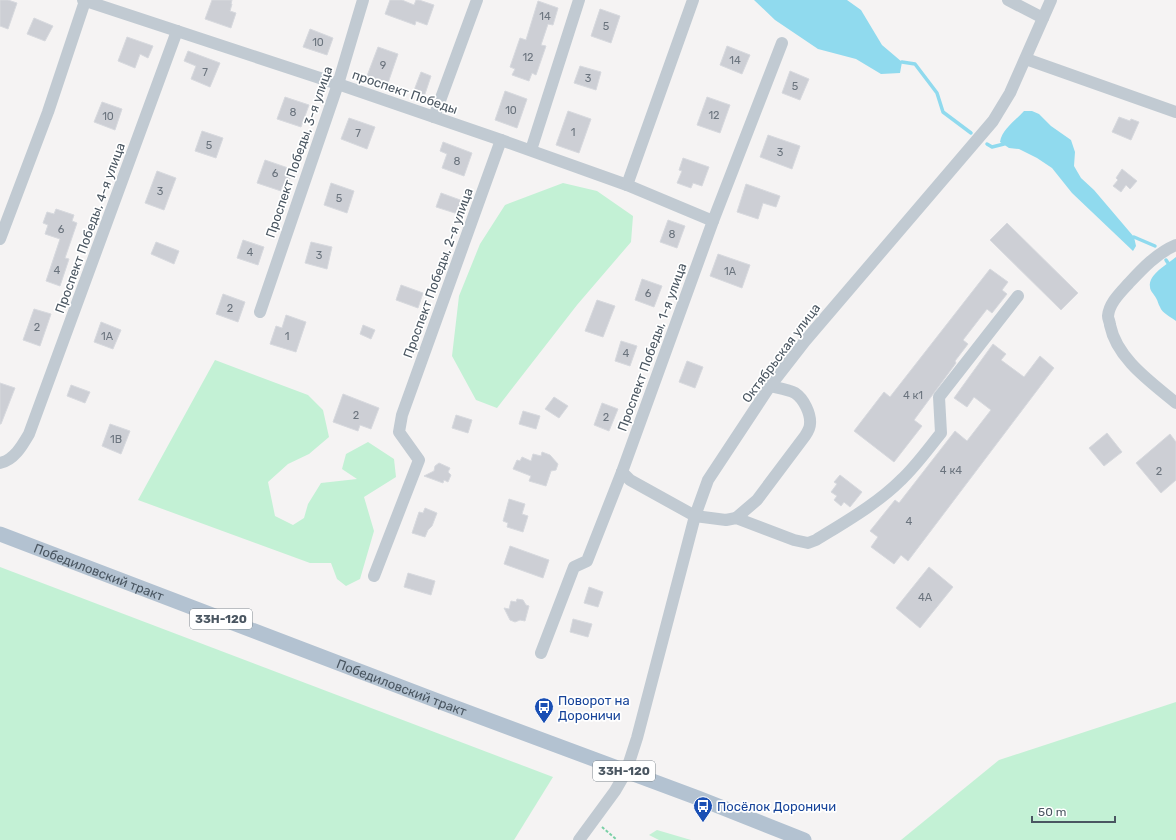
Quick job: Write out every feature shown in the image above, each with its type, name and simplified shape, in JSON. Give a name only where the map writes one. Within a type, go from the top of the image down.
[{"type":"main road","name":"Победиловский тракт","points":[[0,534],[804,840]]},
{"type":"street","name":"проспект Победы","points":[[84,0],[502,140],[627,185],[714,221]]},
{"type":"street","points":[[0,239],[48,112],[84,0]]},
{"type":"street","name":"Проспект Победы, 3-я улица","points":[[260,312],[338,84],[363,0]]},
{"type":"street","points":[[434,117],[478,0]]},
{"type":"street","points":[[530,150],[579,0]]},
{"type":"street","points":[[627,185],[693,0]]},
{"type":"street","points":[[1008,0],[1043,18]]},
{"type":"street","name":"Октябрьская улица","points":[[579,840],[615,791],[626,772],[639,730],[695,516],[708,480],[770,386],[805,341],[993,121],[1010,93],[1051,0]]},
{"type":"street","name":"Проспект Победы, 4-я улица","points":[[0,463],[11,458],[17,452],[29,434],[177,31]]},
{"type":"street","name":"Проспект Победы, 1-я улица","points":[[541,652],[574,567],[587,561],[622,472],[714,221],[782,43]]},
{"type":"street","points":[[1026,59],[1176,112]]},
{"type":"street","name":"Проспект Победы, 2-я улица","points":[[374,576],[419,460],[399,432],[402,415],[502,140]]},
{"type":"street","points":[[1176,245],[1165,249],[1142,268],[1119,295],[1112,305],[1108,316],[1112,333],[1132,364],[1176,403]]},
{"type":"street","points":[[736,518],[794,540],[808,543],[816,540],[860,512],[889,491],[914,467],[941,433],[939,397],[1018,296]]},
{"type":"street","points":[[622,472],[630,480],[695,516],[726,520],[736,518],[757,500],[805,436],[810,425],[807,409],[799,396],[790,391],[770,386]]},
{"type":"path","points":[[594,820],[617,840]]},
{"type":"green space","points":[[563,183],[597,191],[633,216],[631,242],[577,305],[497,408],[476,400],[452,356],[459,296],[480,244],[505,205]]},
{"type":"green space","points":[[215,360],[308,395],[323,410],[329,437],[309,454],[288,464],[268,482],[275,516],[293,525],[304,518],[308,504],[321,483],[357,479],[342,469],[346,454],[368,442],[394,459],[396,477],[364,497],[374,531],[360,579],[346,586],[337,579],[331,563],[310,563],[138,500]]},
{"type":"green space","points":[[0,567],[553,777],[514,840],[0,840]]},
{"type":"green space","points":[[1176,702],[1176,840],[901,840],[999,760]]},
{"type":"green space","points":[[657,830],[691,840],[659,840],[649,835]]},
{"type":"water","points":[[754,0],[847,0],[861,10],[882,45],[902,62],[900,73],[881,74],[856,59],[818,49],[775,20]]},
{"type":"water","points":[[1024,111],[1032,111],[1039,114],[1051,126],[1071,140],[1075,152],[1074,166],[1081,178],[1094,190],[1134,237],[1136,246],[1133,251],[1072,193],[1052,168],[1019,149],[1009,148],[1000,142],[1006,129]]},
{"type":"water","points":[[1176,257],[1176,321],[1161,309],[1151,290],[1150,282],[1155,274]]},
{"type":"building","points":[[0,0],[8,0],[17,3],[8,29],[0,26]]},
{"type":"building","points":[[212,0],[232,0],[230,11],[236,13],[231,28],[205,19]]},
{"type":"building","points":[[390,0],[402,0],[414,5],[416,0],[419,0],[434,5],[427,25],[416,21],[415,25],[385,14]]},
{"type":"building","points":[[538,1],[558,8],[553,25],[548,24],[541,45],[546,46],[536,75],[532,73],[529,81],[512,75],[515,69],[510,67],[520,38],[526,40]]},
{"type":"building","points":[[600,9],[620,16],[611,43],[591,36]]},
{"type":"building","points":[[34,18],[53,26],[45,41],[27,34]]},
{"type":"building","points":[[310,29],[333,38],[327,55],[303,47]]},
{"type":"building","points":[[127,37],[153,46],[148,58],[140,54],[135,68],[118,61]]},
{"type":"building","points":[[727,46],[750,55],[742,74],[720,65]]},
{"type":"building","points":[[378,47],[398,54],[388,83],[367,76]]},
{"type":"building","points":[[188,51],[220,63],[210,87],[191,79],[196,66],[184,61]]},
{"type":"building","points":[[580,66],[601,72],[596,90],[574,83]]},
{"type":"building","points":[[790,71],[809,79],[800,100],[782,93]]},
{"type":"building","points":[[421,72],[431,76],[424,97],[413,93]]},
{"type":"building","points":[[505,91],[527,99],[517,128],[495,120]]},
{"type":"building","points":[[285,97],[309,105],[301,127],[277,119]]},
{"type":"building","points":[[707,97],[730,105],[720,133],[697,125]]},
{"type":"building","points":[[102,102],[122,109],[115,130],[94,122]]},
{"type":"building","points":[[568,111],[591,119],[579,153],[556,145]]},
{"type":"building","points":[[1119,117],[1130,121],[1131,119],[1139,122],[1131,140],[1112,132]]},
{"type":"building","points":[[349,118],[375,127],[367,149],[341,139]]},
{"type":"building","points":[[202,131],[223,138],[216,158],[195,151]]},
{"type":"building","points":[[768,135],[800,146],[792,169],[760,157]]},
{"type":"building","points":[[443,142],[472,153],[464,176],[442,168],[447,154],[440,151]]},
{"type":"building","points":[[683,158],[709,167],[702,186],[693,183],[691,188],[677,183],[682,171],[679,170]]},
{"type":"building","points":[[265,160],[291,169],[287,187],[282,187],[281,191],[257,183]]},
{"type":"building","points":[[1122,169],[1137,181],[1130,189],[1126,185],[1121,192],[1113,186],[1118,180],[1116,178]]},
{"type":"building","points":[[157,171],[176,178],[164,210],[145,203]]},
{"type":"building","points":[[331,183],[354,191],[347,213],[324,205]]},
{"type":"building","points":[[746,184],[780,196],[776,207],[763,203],[758,219],[737,212]]},
{"type":"building","points":[[441,193],[463,201],[458,214],[436,207]]},
{"type":"building","points":[[56,209],[74,215],[72,221],[77,223],[65,258],[69,259],[60,286],[46,281],[60,239],[45,234],[48,225],[43,223],[47,212],[54,214]]},
{"type":"building","points":[[668,220],[685,226],[677,248],[660,242]]},
{"type":"building","points":[[1007,223],[1078,293],[1061,310],[990,240]]},
{"type":"building","points":[[243,240],[264,247],[258,265],[237,258]]},
{"type":"building","points":[[156,242],[179,251],[174,264],[151,254]]},
{"type":"building","points":[[311,242],[332,247],[327,269],[305,263]]},
{"type":"building","points":[[718,254],[750,265],[742,288],[710,276]]},
{"type":"building","points":[[990,269],[1008,282],[1002,290],[1007,294],[992,313],[987,309],[963,340],[968,344],[955,361],[956,363],[914,420],[922,426],[894,462],[854,431],[884,392],[890,397]]},
{"type":"building","points":[[642,279],[662,286],[654,307],[635,300]]},
{"type":"building","points":[[401,285],[423,293],[418,308],[396,300]]},
{"type":"building","points":[[223,294],[245,302],[238,322],[216,314]]},
{"type":"building","points":[[597,300],[615,306],[603,337],[585,331]]},
{"type":"building","points":[[34,309],[51,314],[40,346],[23,340]]},
{"type":"building","points":[[286,315],[306,322],[296,352],[270,344],[276,326],[282,328]]},
{"type":"building","points":[[101,322],[121,330],[113,349],[94,342]]},
{"type":"building","points":[[363,325],[375,330],[371,339],[360,334]]},
{"type":"building","points":[[621,341],[637,346],[630,366],[615,361]]},
{"type":"building","points":[[993,344],[1006,354],[1001,360],[1024,377],[1040,356],[1054,368],[908,561],[901,555],[894,564],[871,547],[878,537],[870,531],[895,500],[899,503],[955,431],[967,441],[991,410],[974,397],[967,407],[954,398]]},
{"type":"building","points":[[687,361],[703,367],[695,388],[679,382]]},
{"type":"building","points":[[0,383],[15,388],[1,424],[0,424]]},
{"type":"building","points":[[71,385],[90,392],[85,403],[67,396]]},
{"type":"building","points":[[343,394],[379,408],[371,429],[360,425],[358,431],[333,422]]},
{"type":"building","points":[[554,397],[568,406],[559,418],[545,409]]},
{"type":"building","points":[[602,403],[618,409],[609,431],[594,425]]},
{"type":"building","points":[[523,411],[540,416],[536,429],[519,424]]},
{"type":"building","points":[[456,415],[472,420],[468,433],[452,428]]},
{"type":"building","points":[[110,424],[130,431],[121,454],[102,446]]},
{"type":"building","points":[[1107,433],[1122,452],[1104,466],[1089,448]]},
{"type":"building","points":[[1170,434],[1176,442],[1176,480],[1161,493],[1136,463]]},
{"type":"building","points":[[542,452],[550,455],[558,464],[556,470],[551,471],[546,486],[529,481],[531,476],[513,469],[517,460],[520,461],[522,457],[531,461],[533,454],[541,456]]},
{"type":"building","points":[[439,463],[450,468],[448,472],[451,475],[448,482],[444,480],[443,483],[424,476],[434,471],[435,466]]},
{"type":"building","points":[[840,475],[862,492],[850,507],[844,502],[841,506],[834,500],[837,496],[831,492],[837,484],[834,482]]},
{"type":"building","points":[[509,499],[525,504],[522,514],[528,516],[523,532],[507,527],[508,523],[503,521]]},
{"type":"building","points":[[425,508],[437,513],[432,526],[428,530],[425,537],[412,533],[419,512],[423,513]]},
{"type":"building","points":[[510,546],[549,560],[543,578],[504,564]]},
{"type":"building","points":[[929,567],[953,587],[920,628],[896,608]]},
{"type":"building","points":[[408,573],[435,581],[431,595],[404,587]]},
{"type":"building","points":[[589,587],[603,592],[598,607],[584,603]]},
{"type":"building","points":[[517,599],[523,600],[526,605],[529,606],[525,621],[520,620],[515,622],[510,620],[504,608],[509,609],[511,601],[516,602]]},
{"type":"building","points":[[573,619],[592,624],[588,637],[570,632]]},
{"type":"waterway","points":[[902,62],[915,64],[937,93],[943,112],[971,133]]},
{"type":"waterway","points":[[987,144],[992,147],[1004,144]]},
{"type":"waterway","points":[[1134,237],[1155,246]]},
{"type":"place","name":"Поворот на Дороничи","points":[[544,724]]},
{"type":"place","name":"Посёлок Дороничи","points":[[703,823]]}]
